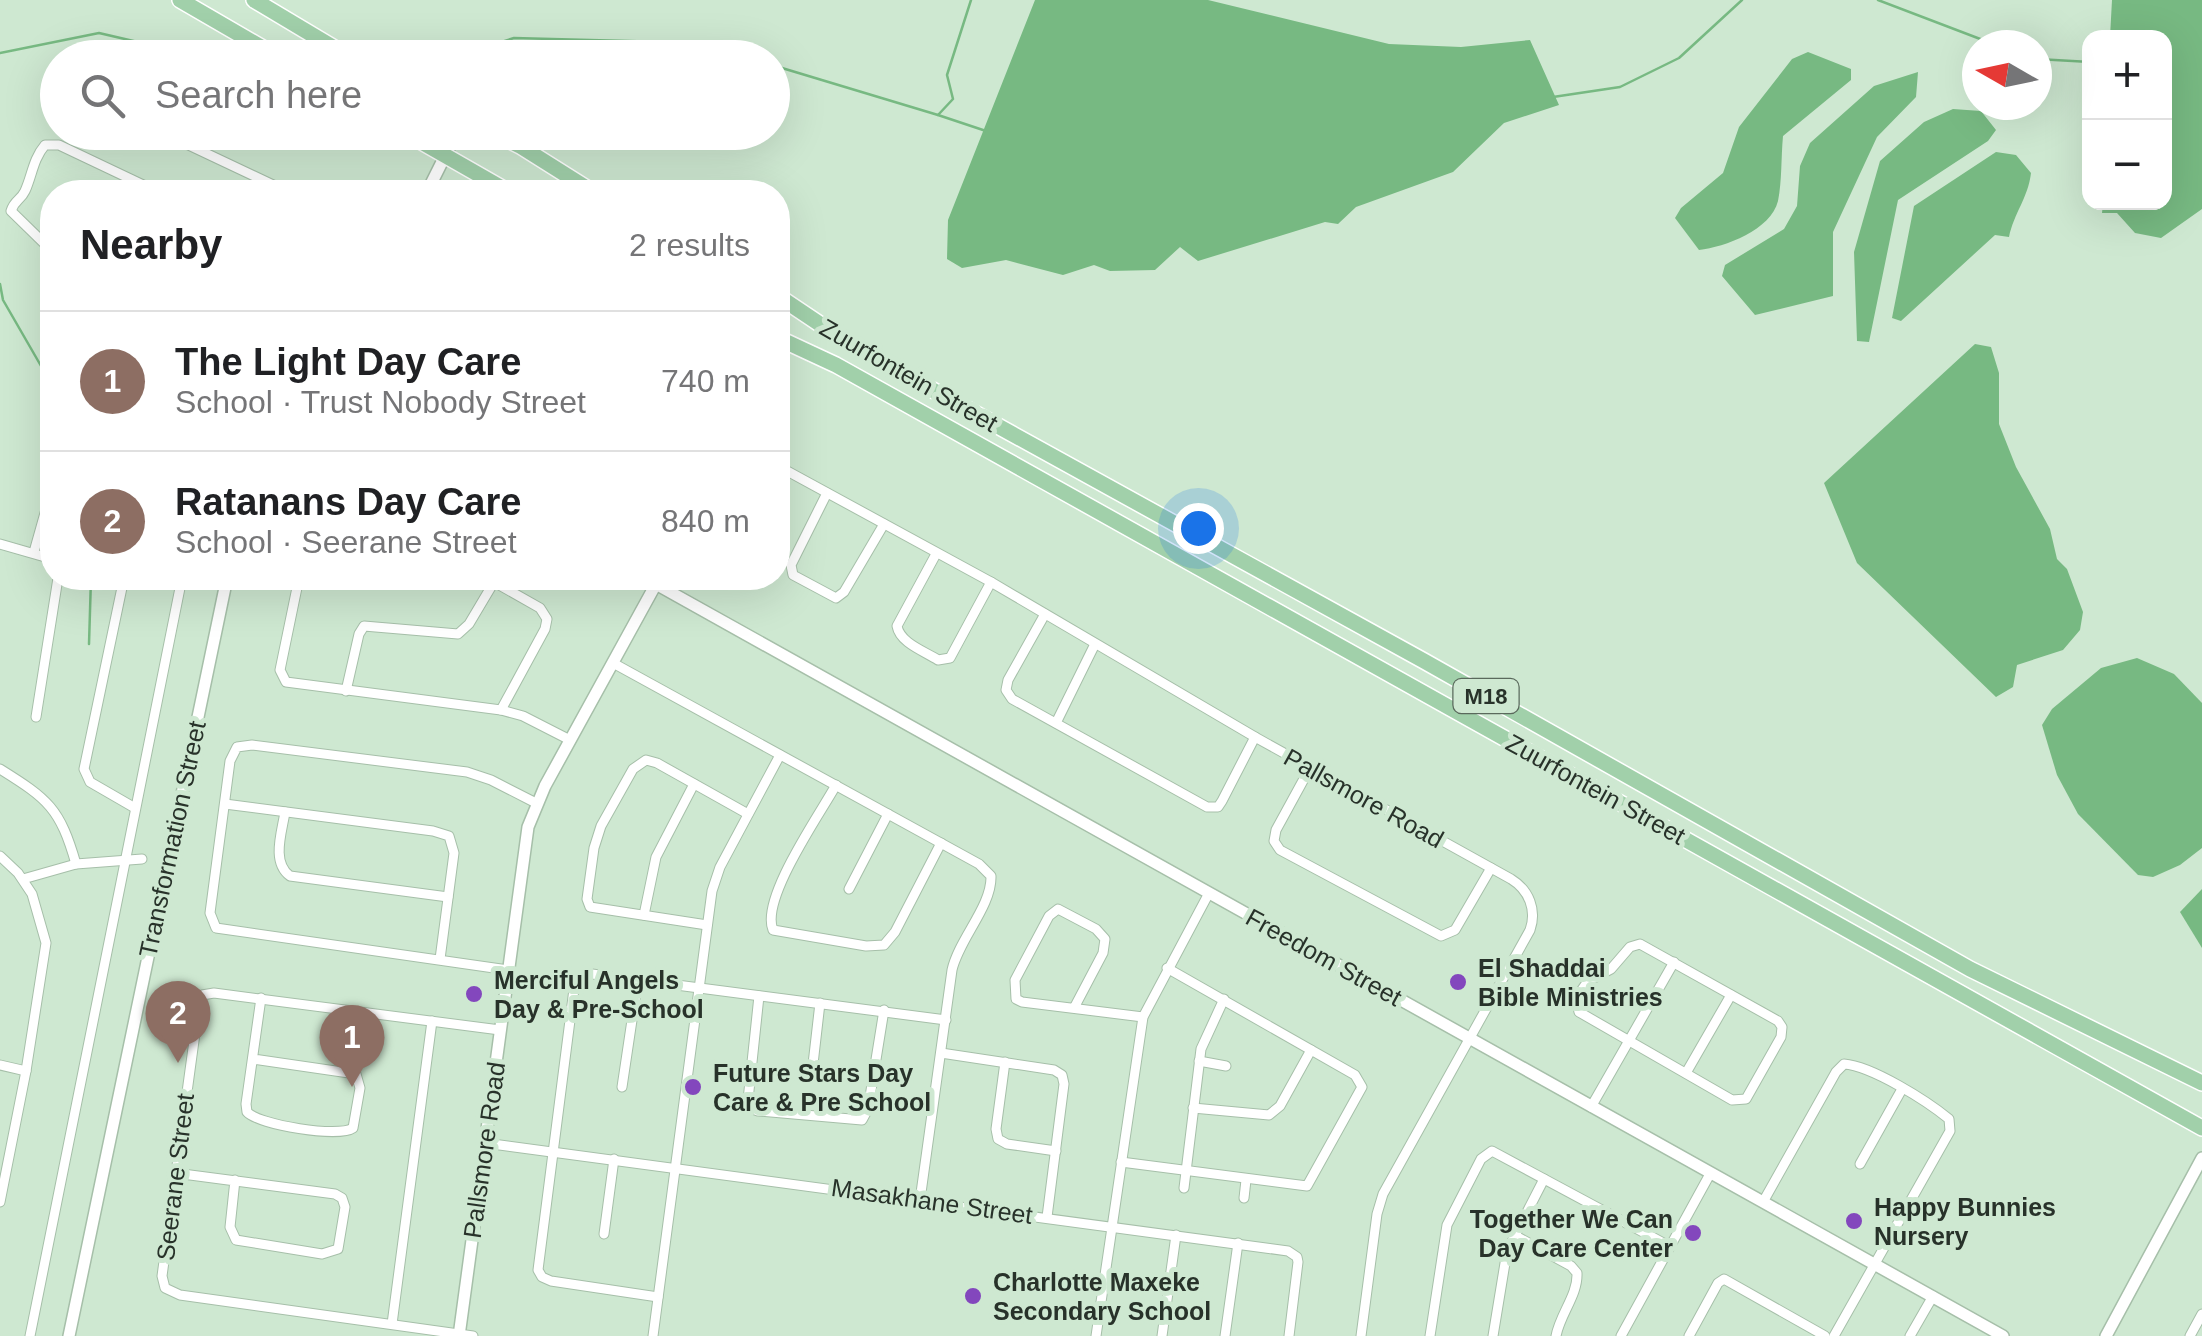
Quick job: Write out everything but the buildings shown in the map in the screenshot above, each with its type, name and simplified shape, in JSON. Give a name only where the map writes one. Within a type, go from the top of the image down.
[{"type":"main road","points":[[180,0],[249,40]]},
{"type":"main road","points":[[254,0],[322,40]]},
{"type":"main road","points":[[433,150],[487,180]]},
{"type":"main road","points":[[526,150],[574,180]]},
{"type":"main road","name":"Zuurfontein Street","points":[[790,304],[868,355],[1424,661],[1970,969],[2202,1083]]},
{"type":"main road","name":"Zuurfontein Street","points":[[790,343],[1250,594],[2202,1128]]},
{"type":"street","points":[[40,239],[10,211],[13,202],[24,194],[41,150]]},
{"type":"street","points":[[68,150],[123,180]]},
{"type":"street","points":[[199,150],[263,180]]},
{"type":"street","points":[[433,180],[447,150]]},
{"type":"street","name":"Pallsmore Road","points":[[790,473],[1520,884],[1528,896],[1534,917],[1530,930],[1383,1194],[1361,1336]]},
{"type":"street","points":[[827,493],[791,565],[793,575],[826,595],[836,598],[844,592],[884,524]]},
{"type":"street","points":[[34,552],[40,531]]},
{"type":"street","points":[[0,544],[40,554]]},
{"type":"street","points":[[936,554],[898,629],[905,640],[938,660],[950,658],[990,582]]},
{"type":"street","points":[[36,717],[56,590]]},
{"type":"street","points":[[121,590],[84,768],[90,782],[135,808]]},
{"type":"street","points":[[30,1336],[180,590]]},
{"type":"street","name":"Transformation Street","points":[[69,1336],[224,590]]},
{"type":"street","points":[[297,590],[280,676],[293,684],[501,710],[523,716],[570,740]]},
{"type":"street","points":[[346,691],[364,626],[458,634],[469,624],[486,590]]},
{"type":"street","points":[[501,710],[545,629],[546,614],[509,590]]},
{"type":"street","name":"Pallsmore Road","points":[[464,1335],[485,1143],[526,840],[536,803],[649,590]]},
{"type":"street","name":"Freedom Street","points":[[672,590],[1932,1296],[1984,1331],[2003,1336]]},
{"type":"street","points":[[1045,614],[1008,680],[1006,690],[1012,699],[1211,808],[1222,801],[1254,737]]},
{"type":"street","points":[[1056,723],[1096,644]]},
{"type":"street","points":[[613,663],[983,868],[992,882],[955,958],[920,1200]]},
{"type":"street","points":[[508,970],[216,928],[210,913],[230,761],[237,747],[252,744],[467,772],[536,803]]},
{"type":"street","points":[[653,1336],[715,878],[780,755]]},
{"type":"street","points":[[707,925],[590,906],[587,900],[596,838],[633,768],[641,762],[657,763],[748,814]]},
{"type":"street","points":[[1311,766],[1276,830],[1274,841],[1280,850],[1441,936],[1455,930],[1491,868]]},
{"type":"street","points":[[0,769],[54,808],[66,829],[76,864]]},
{"type":"street","points":[[644,915],[656,857],[694,784]]},
{"type":"street","points":[[836,786],[780,885],[770,919],[773,930],[866,946],[884,945],[941,844]]},
{"type":"street","points":[[224,804],[445,834],[454,846],[440,960]]},
{"type":"street","points":[[285,812],[279,860],[281,869],[290,876],[448,898]]},
{"type":"street","points":[[849,888],[888,814]]},
{"type":"street","points":[[0,856],[23,879],[37,904],[46,944],[0,1202]]},
{"type":"street","points":[[23,879],[76,864],[142,859]]},
{"type":"street","points":[[1096,1336],[1143,1017],[1209,893]]},
{"type":"street","points":[[1074,1008],[1105,939],[1058,910],[1049,916],[1015,980],[1014,994],[1022,1002],[1143,1017]]},
{"type":"street","points":[[1640,944],[1674,962],[1773,1016],[1782,1027],[1782,1037],[1749,1095],[1741,1101],[1732,1100],[1580,1012],[1576,1003],[1579,990],[1617,964],[1633,945],[1640,944]]},
{"type":"street","points":[[1591,1108],[1674,962]]},
{"type":"street","points":[[1121,1162],[1307,1186],[1360,1091],[1358,1078],[1167,968]]},
{"type":"street","points":[[658,1297],[550,1282],[542,1277],[538,1259],[576,984],[588,974],[946,1020]]},
{"type":"street","points":[[622,1086],[638,980]]},
{"type":"street","name":"Seerane Street","points":[[464,1335],[168,1291],[162,1276],[200,998],[210,992],[500,1030]]},
{"type":"street","points":[[1686,1073],[1731,994]]},
{"type":"street","points":[[759,996],[748,1100],[750,1108],[758,1111],[862,1120],[868,1108],[884,1010]]},
{"type":"street","points":[[253,1058],[356,1074],[360,1088],[353,1128],[335,1132],[252,1118],[246,1104],[261,998]]},
{"type":"street","points":[[1184,1188],[1199,1062],[1205,1038],[1224,999]]},
{"type":"street","points":[[814,1064],[820,1003]]},
{"type":"street","points":[[392,1324],[432,1021]]},
{"type":"street","points":[[1193,1108],[1269,1115],[1280,1106],[1311,1050]]},
{"type":"street","points":[[941,1053],[1054,1070],[1062,1075],[1047,1216]]},
{"type":"street","points":[[1005,1062],[998,1138],[1007,1144],[1056,1151]]},
{"type":"street","points":[[1199,1062],[1226,1066]]},
{"type":"street","points":[[1763,1202],[1844,1064],[1854,1065],[1902,1089],[1946,1116],[1950,1126],[1834,1336]]},
{"type":"street","points":[[0,1065],[26,1070]]},
{"type":"street","points":[[1860,1164],[1902,1089]]},
{"type":"street","name":"Masakhane Street","points":[[485,1143],[1288,1251],[1297,1257],[1289,1336]]},
{"type":"street","points":[[1430,1336],[1447,1225],[1482,1160],[1492,1152],[1668,1246]]},
{"type":"street","points":[[2106,1336],[2202,1158]]},
{"type":"street","points":[[604,1234],[614,1159]]},
{"type":"street","points":[[175,1173],[235,1180],[330,1192],[344,1201],[341,1240],[334,1252],[322,1254],[245,1244],[234,1238],[230,1230],[235,1180]]},
{"type":"street","points":[[1621,1336],[1710,1174]]},
{"type":"street","points":[[1493,1336],[1504,1261],[1544,1179]]},
{"type":"street","points":[[1244,1198],[1246,1180]]},
{"type":"street","points":[[1162,1336],[1176,1234]]},
{"type":"street","points":[[1514,1235],[1571,1266],[1576,1273],[1576,1286],[1561,1315],[1556,1336]]},
{"type":"street","points":[[1225,1336],[1238,1244]]},
{"type":"street","points":[[1705,1336],[1691,1333],[1718,1283],[1724,1279],[1825,1336]]},
{"type":"street","points":[[1910,1336],[1932,1296]]},
{"type":"street","points":[[2190,1336],[2202,1314]]},
{"type":"shaded area","points":[[1035,0],[1208,0],[1389,44],[1461,47],[1530,40],[1559,105],[1504,123],[1453,172],[1356,207],[1338,224],[1325,222],[1198,261],[1180,247],[1155,270],[1110,271],[1094,265],[1063,275],[1006,260],[962,268],[947,259],[948,220]]},
{"type":"shaded area","points":[[2112,0],[2202,0],[2202,209],[2161,238],[2135,233],[2117,213],[2102,213],[2172,210],[2172,30],[2110,30]]},
{"type":"shaded area","points":[[1808,52],[1851,69],[1851,80],[1783,136],[1778,201],[1766,220],[1734,241],[1699,250],[1675,218],[1681,208],[1723,173],[1739,127],[1792,59]]},
{"type":"shaded area","points":[[1918,72],[1916,97],[1877,137],[1833,232],[1833,296],[1755,315],[1722,276],[1725,265],[1784,229],[1797,206],[1800,166],[1810,143],[1874,86]]},
{"type":"shaded area","points":[[1953,109],[1962,110],[1962,120],[1988,120],[1996,130],[1988,141],[1898,200],[1869,342],[1857,341],[1854,252],[1880,161],[1924,122]]},
{"type":"shaded area","points":[[1996,152],[2016,155],[2031,173],[2009,237],[1995,235],[1901,321],[1892,318],[1914,206]]},
{"type":"shaded area","points":[[1975,344],[1991,347],[1999,373],[1999,424],[2016,467],[2050,529],[2057,559],[2067,569],[2083,612],[2080,630],[2063,650],[2017,665],[2013,687],[1996,697],[1857,563],[1824,483]]},
{"type":"shaded area","points":[[2137,658],[2174,674],[2202,703],[2202,848],[2180,865],[2153,877],[2138,875],[2078,814],[2057,775],[2042,725],[2052,709],[2101,668]]},
{"type":"shaded area","points":[[2202,889],[2202,948],[2180,912]]},
{"type":"waterway","points":[[790,70],[938,115],[953,99],[947,75],[971,0]]},
{"type":"waterway","points":[[1553,97],[1620,87],[1679,58],[1742,0]]},
{"type":"waterway","points":[[1878,0],[1962,32]]},
{"type":"waterway","points":[[64,40],[99,33],[129,40]]},
{"type":"waterway","points":[[508,40],[590,40]]},
{"type":"waterway","points":[[0,53],[40,45]]},
{"type":"waterway","points":[[2052,60],[2082,62]]},
{"type":"waterway","points":[[938,115],[986,131]]},
{"type":"waterway","points":[[0,284],[3,300],[40,364]]},
{"type":"waterway","points":[[89,644],[91,590]]},
{"type":"place","name":"El Shaddai Bible Ministries","points":[[1458,982]]},
{"type":"place","name":"Merciful Angels Day & Pre-School","points":[[474,994]]},
{"type":"place","name":"Ratanans Day Care","points":[[178,1063]]},
{"type":"place","name":"The Light Day Care","points":[[352,1087]]},
{"type":"place","name":"Future Stars Day Care & Pre School","points":[[693,1087]]},
{"type":"place","name":"Happy Bunnies Nursery","points":[[1854,1221]]},
{"type":"place","name":"Together We Can Day Care Center","points":[[1693,1233]]},
{"type":"place","name":"Charlotte Maxeke Secondary School","points":[[973,1296]]}]
